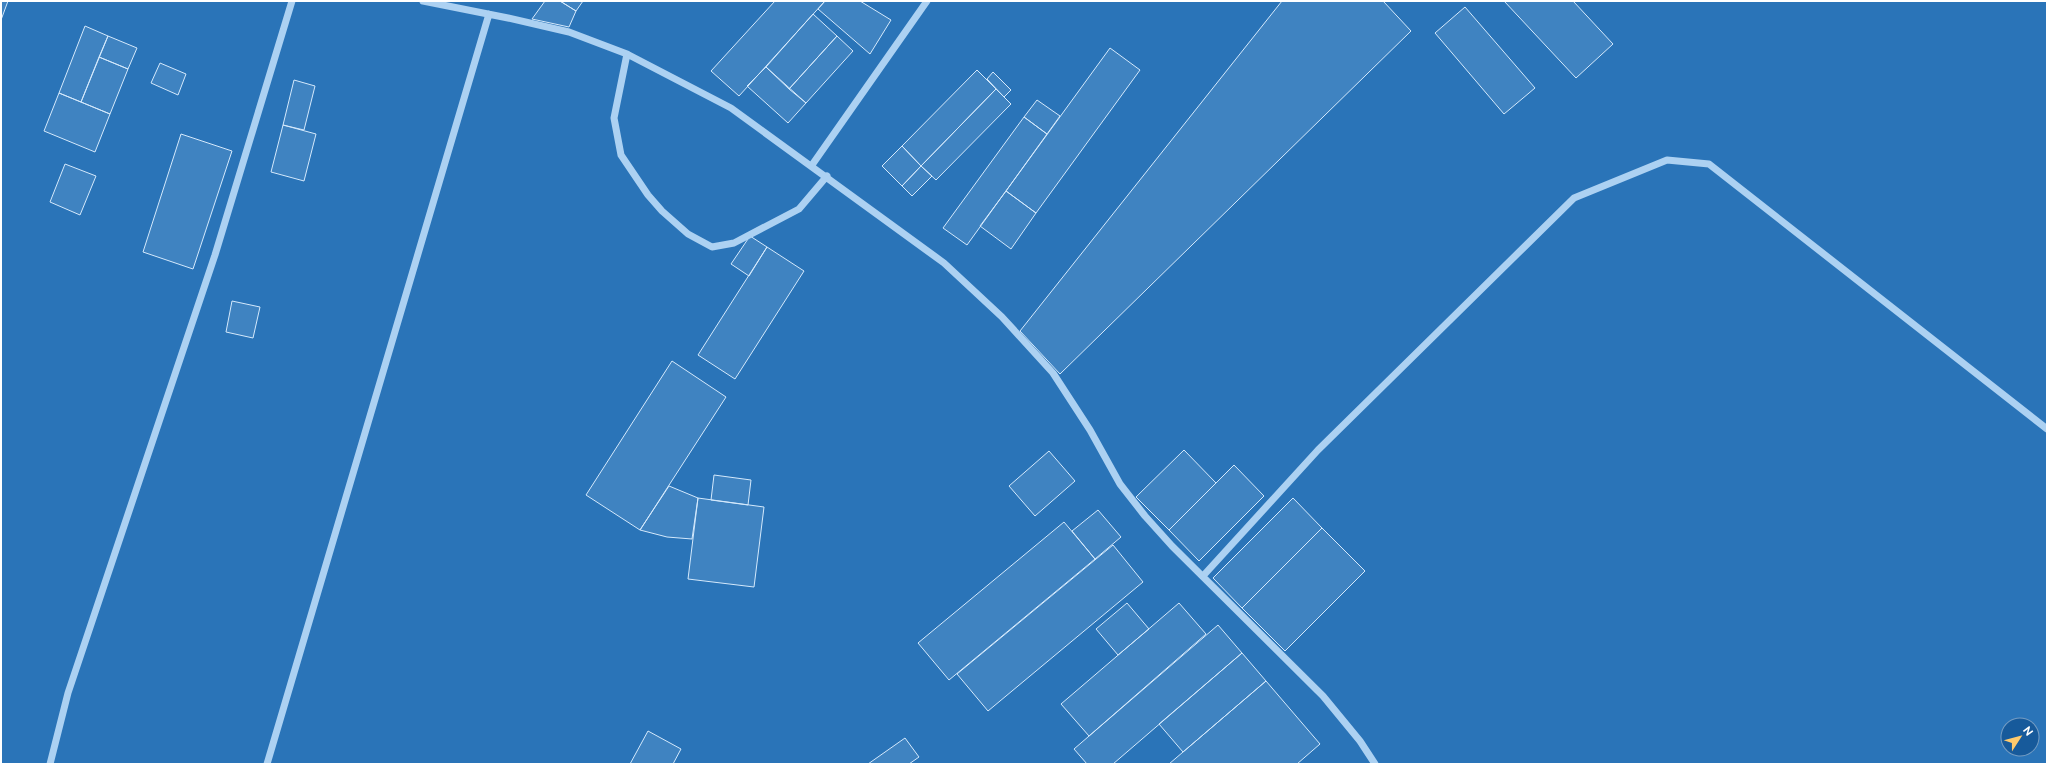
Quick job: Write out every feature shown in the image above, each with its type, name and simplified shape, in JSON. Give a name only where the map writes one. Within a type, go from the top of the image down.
[{"type":"street","points":[[50,764],[68,693],[215,254],[292,1]]},
{"type":"street","points":[[422,1],[569,32],[627,54],[731,108],[812,165],[944,263],[1002,317],[1053,373],[1090,430],[1120,484],[1145,516],[1323,696],[1360,741],[1375,764]]},
{"type":"street","points":[[812,165],[927,1]]},
{"type":"street","points":[[267,764],[489,14]]},
{"type":"street","points":[[627,54],[614,118],[621,155],[648,195],[662,211],[688,234],[712,248],[734,243],[799,209],[827,176]]},
{"type":"street","points":[[1203,576],[1318,450],[1574,198],[1667,160],[1710,164],[2047,429]]},
{"type":"shaded area","points":[[1,1],[2047,1],[2047,764],[1,764]]},
{"type":"building","points":[[1,1],[8,1],[1,20]]},
{"type":"building","points":[[545,1],[560,1],[576,11],[569,27],[532,19]]},
{"type":"building","points":[[560,1],[583,1],[576,11]]},
{"type":"building","points":[[775,1],[825,1],[739,96],[711,71]]},
{"type":"building","points":[[825,1],[860,1],[891,20],[870,54],[818,9]]},
{"type":"building","points":[[1282,1],[1383,1],[1411,31],[1060,374],[1020,331]]},
{"type":"building","points":[[1504,1],[1573,1],[1613,44],[1576,78]]},
{"type":"building","points":[[1465,7],[1535,88],[1504,114],[1435,33]]},
{"type":"building","points":[[813,14],[837,36],[789,89],[766,67]]},
{"type":"building","points":[[85,26],[108,36],[81,102],[59,93]]},
{"type":"building","points":[[108,36],[137,48],[128,69],[99,57]]},
{"type":"building","points":[[837,36],[853,51],[806,103],[789,89]]},
{"type":"building","points":[[1110,48],[1140,70],[1036,213],[1006,191]]},
{"type":"building","points":[[99,57],[128,69],[110,114],[81,102]]},
{"type":"building","points":[[160,63],[186,74],[178,95],[151,83]]},
{"type":"building","points":[[766,67],[806,103],[788,123],[747,86]]},
{"type":"building","points":[[977,70],[996,89],[921,166],[902,146]]},
{"type":"building","points":[[993,72],[1011,90],[1004,97],[987,79]]},
{"type":"building","points":[[294,80],[315,86],[304,130],[283,125]]},
{"type":"building","points":[[996,89],[1011,104],[936,180],[921,166]]},
{"type":"building","points":[[59,93],[110,114],[95,152],[44,131]]},
{"type":"building","points":[[1037,100],[1060,116],[1047,134],[1024,117]]},
{"type":"building","points":[[1024,117],[1047,134],[967,245],[943,228]]},
{"type":"building","points":[[283,125],[316,134],[304,181],[271,172]]},
{"type":"building","points":[[181,134],[232,151],[193,269],[143,252]]},
{"type":"building","points":[[902,146],[921,166],[902,186],[882,166]]},
{"type":"building","points":[[65,164],[96,176],[80,215],[50,202]]},
{"type":"building","points":[[921,166],[932,176],[912,196],[902,186]]},
{"type":"building","points":[[1006,191],[1036,213],[1011,249],[980,226]]},
{"type":"building","points":[[750,236],[767,247],[749,276],[731,264]]},
{"type":"building","points":[[767,247],[804,271],[735,379],[698,355]]},
{"type":"building","points":[[232,301],[260,307],[253,338],[226,332]]},
{"type":"building","points":[[672,361],[726,397],[640,530],[586,495]]},
{"type":"building","points":[[1184,450],[1216,483],[1169,530],[1136,497]]},
{"type":"building","points":[[1049,451],[1075,481],[1035,516],[1009,486]]},
{"type":"building","points":[[1234,465],[1264,496],[1199,561],[1169,530]]},
{"type":"building","points":[[714,475],[751,480],[748,505],[711,500]]},
{"type":"building","points":[[669,486],[698,498],[692,539],[667,537],[640,530]]},
{"type":"building","points":[[698,498],[764,507],[754,587],[688,579]]},
{"type":"building","points":[[1293,498],[1322,528],[1242,608],[1213,578]]},
{"type":"building","points":[[1098,510],[1121,537],[1095,559],[1072,531]]},
{"type":"building","points":[[1064,522],[1095,559],[949,680],[918,643]]},
{"type":"building","points":[[1322,528],[1365,571],[1285,651],[1242,608]]},
{"type":"building","points":[[1113,545],[1143,582],[988,711],[957,674]]},
{"type":"building","points":[[1127,603],[1149,629],[1118,655],[1096,629]]},
{"type":"building","points":[[1179,603],[1206,634],[1089,736],[1061,704]]},
{"type":"building","points":[[1218,625],[1242,653],[1113,764],[1087,764],[1074,749]]},
{"type":"building","points":[[1242,653],[1266,681],[1183,752],[1159,724]]},
{"type":"building","points":[[1266,681],[1320,744],[1297,764],[1169,764]]},
{"type":"building","points":[[648,731],[681,749],[673,764],[630,764]]},
{"type":"building","points":[[905,738],[919,757],[909,764],[868,764]]}]
